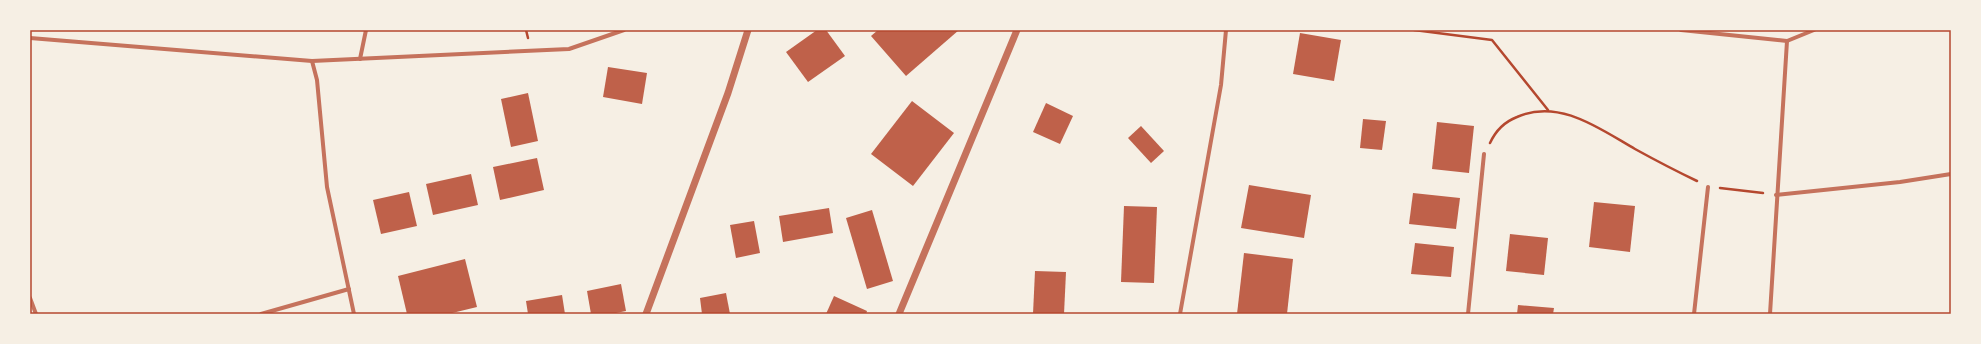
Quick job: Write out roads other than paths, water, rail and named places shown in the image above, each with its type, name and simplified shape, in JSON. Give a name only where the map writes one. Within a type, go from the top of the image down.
[{"type":"street","points":[[360,59],[366,30]]},
{"type":"street","points":[[30,38],[312,61],[569,49],[624,30]]},
{"type":"street","points":[[646,314],[728,93],[748,30]]},
{"type":"street","points":[[899,314],[1017,30]]},
{"type":"street","points":[[1180,314],[1221,85],[1226,30]]},
{"type":"street","points":[[1681,30],[1787,42],[1814,30]]},
{"type":"street","points":[[1770,314],[1776,195],[1787,42]]},
{"type":"street","points":[[312,61],[318,80],[327,187],[354,314]]},
{"type":"street","points":[[1468,314],[1484,154]]},
{"type":"street","points":[[1776,195],[1900,182],[1951,174]]},
{"type":"street","points":[[1694,314],[1708,187]]},
{"type":"street","points":[[261,314],[349,289]]},
{"type":"street","points":[[30,298],[36,314]]}]
